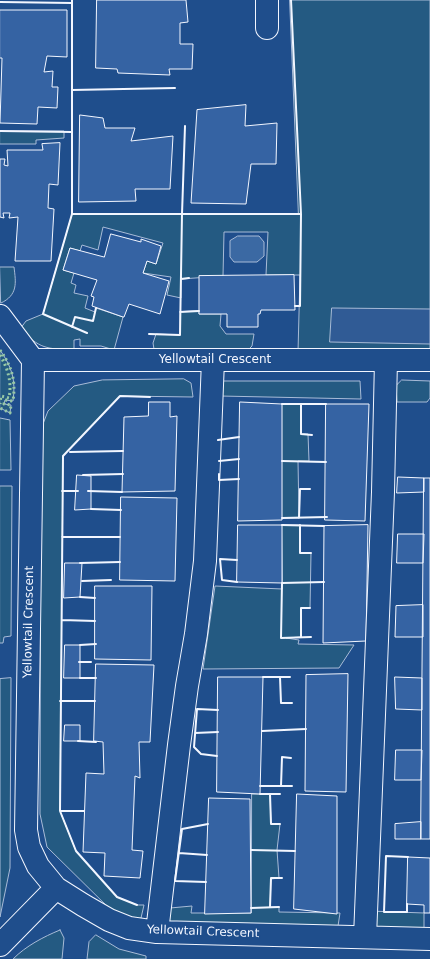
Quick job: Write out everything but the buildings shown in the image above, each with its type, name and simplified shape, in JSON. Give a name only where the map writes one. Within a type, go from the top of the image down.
[{"type":"street","points":[[267,0],[267,28]]},
{"type":"street","points":[[0,316],[33,360]]},
{"type":"street","name":"Yellowtail Crescent","points":[[430,360],[33,360],[26,830],[29,847],[38,866],[56,888],[109,920],[129,928],[157,932],[430,938]]},
{"type":"street","points":[[157,932],[179,745],[196,634],[205,562],[213,360]]},
{"type":"street","points":[[365,937],[383,492],[386,360]]},
{"type":"street","points":[[0,945],[56,888]]},
{"type":"shaded area","points":[[290,0],[430,0],[430,355],[298,352],[300,275],[266,275],[268,232],[224,232],[223,276],[181,279],[181,298],[167,295],[171,277],[143,273],[147,261],[156,264],[163,243],[103,227],[98,250],[82,245],[80,251],[70,248],[63,270],[74,273],[71,283],[76,285],[74,293],[88,296],[85,308],[95,312],[96,308],[123,317],[114,350],[101,346],[80,346],[80,339],[74,340],[74,349],[57,349],[38,344],[20,329],[26,321],[43,314],[72,214],[298,214]]},
{"type":"shaded area","points":[[0,131],[64,131],[64,138],[36,140],[36,144],[0,144]]},
{"type":"shaded area","points":[[238,236],[259,236],[264,242],[264,256],[257,262],[234,262],[230,257],[230,241]]},
{"type":"shaded area","points":[[0,267],[14,267],[15,278],[15,288],[13,292],[7,300],[1,303]]},
{"type":"shaded area","points":[[332,308],[430,309],[430,344],[330,342]]},
{"type":"shaded area","points":[[199,311],[199,314],[221,314],[220,326],[226,334],[254,334],[252,346],[248,350],[154,349],[153,343],[156,334],[180,335],[180,312]]},
{"type":"shaded area","points":[[0,350],[8,362],[13,380],[13,401],[5,400],[4,404],[11,405],[10,413],[0,408]]},
{"type":"shaded area","points":[[184,379],[191,383],[193,397],[120,396],[63,456],[60,811],[76,851],[117,897],[137,905],[144,905],[141,918],[134,923],[115,914],[47,847],[40,814],[41,429],[48,411],[74,386],[102,380]]},
{"type":"shaded area","points":[[402,380],[430,381],[430,398],[427,402],[397,402],[396,386]]},
{"type":"shaded area","points":[[224,381],[360,381],[361,399],[220,396]]},
{"type":"shaded area","points":[[282,404],[301,404],[301,434],[308,434],[309,461],[298,461],[299,518],[282,518]]},
{"type":"shaded area","points":[[0,418],[10,420],[11,470],[0,470]]},
{"type":"shaded area","points":[[0,486],[12,486],[11,636],[4,637],[3,643],[0,643]]},
{"type":"shaded area","points":[[282,525],[300,525],[300,553],[311,553],[310,608],[301,608],[301,637],[286,638],[299,640],[298,644],[354,645],[339,668],[203,669],[215,586],[282,589]]},
{"type":"shaded area","points":[[11,678],[10,868],[0,917],[0,679]]},
{"type":"shaded area","points":[[252,794],[270,794],[271,824],[280,824],[277,850],[279,878],[271,879],[270,907],[279,907],[279,912],[340,913],[338,926],[167,922],[170,908],[192,906],[191,913],[251,913]]},
{"type":"shaded area","points":[[369,911],[424,913],[424,930],[369,929]]},
{"type":"shaded area","points":[[60,930],[64,938],[62,959],[13,959],[35,942]]},
{"type":"shaded area","points":[[96,935],[119,949],[146,956],[146,959],[87,959],[89,942]]},
{"type":"hedge","points":[[0,350],[8,362],[14,387],[13,401],[5,400],[4,404],[11,405],[10,413],[0,408]]},
{"type":"hedge","points":[[0,355],[10,381],[9,398],[1,396],[0,404]]},
{"type":"wall","points":[[72,0],[72,214],[43,314],[87,333]]},
{"type":"wall","points":[[291,0],[301,214]]},
{"type":"wall","points":[[0,2],[72,3]]},
{"type":"wall","points":[[72,90],[175,88]]},
{"type":"wall","points":[[149,334],[180,335],[185,126]]},
{"type":"wall","points":[[0,131],[72,132]]},
{"type":"wall","points":[[72,214],[301,214],[300,306],[295,306]]},
{"type":"wall","points":[[181,279],[189,278]]},
{"type":"wall","points":[[72,327],[75,317],[93,321],[96,308]]},
{"type":"wall","points":[[180,312],[199,311]]},
{"type":"wall","points":[[137,905],[117,897],[76,851],[60,811],[63,456],[120,396],[150,397]]},
{"type":"wall","points":[[282,404],[326,404]]},
{"type":"wall","points":[[301,404],[301,434],[312,435]]},
{"type":"wall","points":[[218,440],[239,437]]},
{"type":"wall","points":[[70,452],[123,451]]},
{"type":"wall","points":[[219,461],[239,459]]},
{"type":"wall","points":[[282,461],[326,462]]},
{"type":"wall","points":[[83,475],[123,474]]},
{"type":"wall","points":[[219,474],[219,480],[239,479]]},
{"type":"wall","points":[[299,518],[300,489],[310,489]]},
{"type":"wall","points":[[62,491],[78,491]]},
{"type":"wall","points":[[88,491],[122,492]]},
{"type":"wall","points":[[91,509],[121,510]]},
{"type":"wall","points":[[282,518],[327,517]]},
{"type":"wall","points":[[282,525],[324,526]]},
{"type":"wall","points":[[300,525],[300,553],[311,553]]},
{"type":"wall","points":[[62,537],[120,537]]},
{"type":"wall","points":[[237,560],[220,559],[222,580],[237,582]]},
{"type":"wall","points":[[80,563],[120,562]]},
{"type":"wall","points":[[82,581],[111,580]]},
{"type":"wall","points":[[311,637],[281,638],[282,583],[324,582]]},
{"type":"wall","points":[[80,597],[95,598]]},
{"type":"wall","points":[[301,637],[301,608],[310,608]]},
{"type":"wall","points":[[62,620],[95,621]]},
{"type":"wall","points":[[80,645],[96,644]]},
{"type":"wall","points":[[79,662],[91,662]]},
{"type":"wall","points":[[263,677],[290,677]]},
{"type":"wall","points":[[280,677],[281,703],[292,703]]},
{"type":"wall","points":[[80,678],[96,678]]},
{"type":"wall","points":[[60,701],[95,701]]},
{"type":"wall","points":[[217,756],[201,754],[194,747],[197,709],[218,710]]},
{"type":"wall","points":[[262,731],[306,729]]},
{"type":"wall","points":[[195,733],[218,732]]},
{"type":"wall","points":[[78,741],[96,742]]},
{"type":"wall","points":[[281,786],[282,757],[291,758]]},
{"type":"wall","points":[[260,786],[292,786]]},
{"type":"wall","points":[[260,794],[280,794]]},
{"type":"wall","points":[[270,794],[271,824],[280,824]]},
{"type":"wall","points":[[60,811],[84,811]]},
{"type":"wall","points":[[206,882],[175,881],[182,829],[208,824]]},
{"type":"wall","points":[[251,850],[295,851]]},
{"type":"wall","points":[[179,853],[207,855]]},
{"type":"wall","points":[[407,904],[407,912],[384,912],[386,856],[408,857]]},
{"type":"wall","points":[[270,907],[271,878],[282,878]]},
{"type":"wall","points":[[251,908],[279,907]]}]
